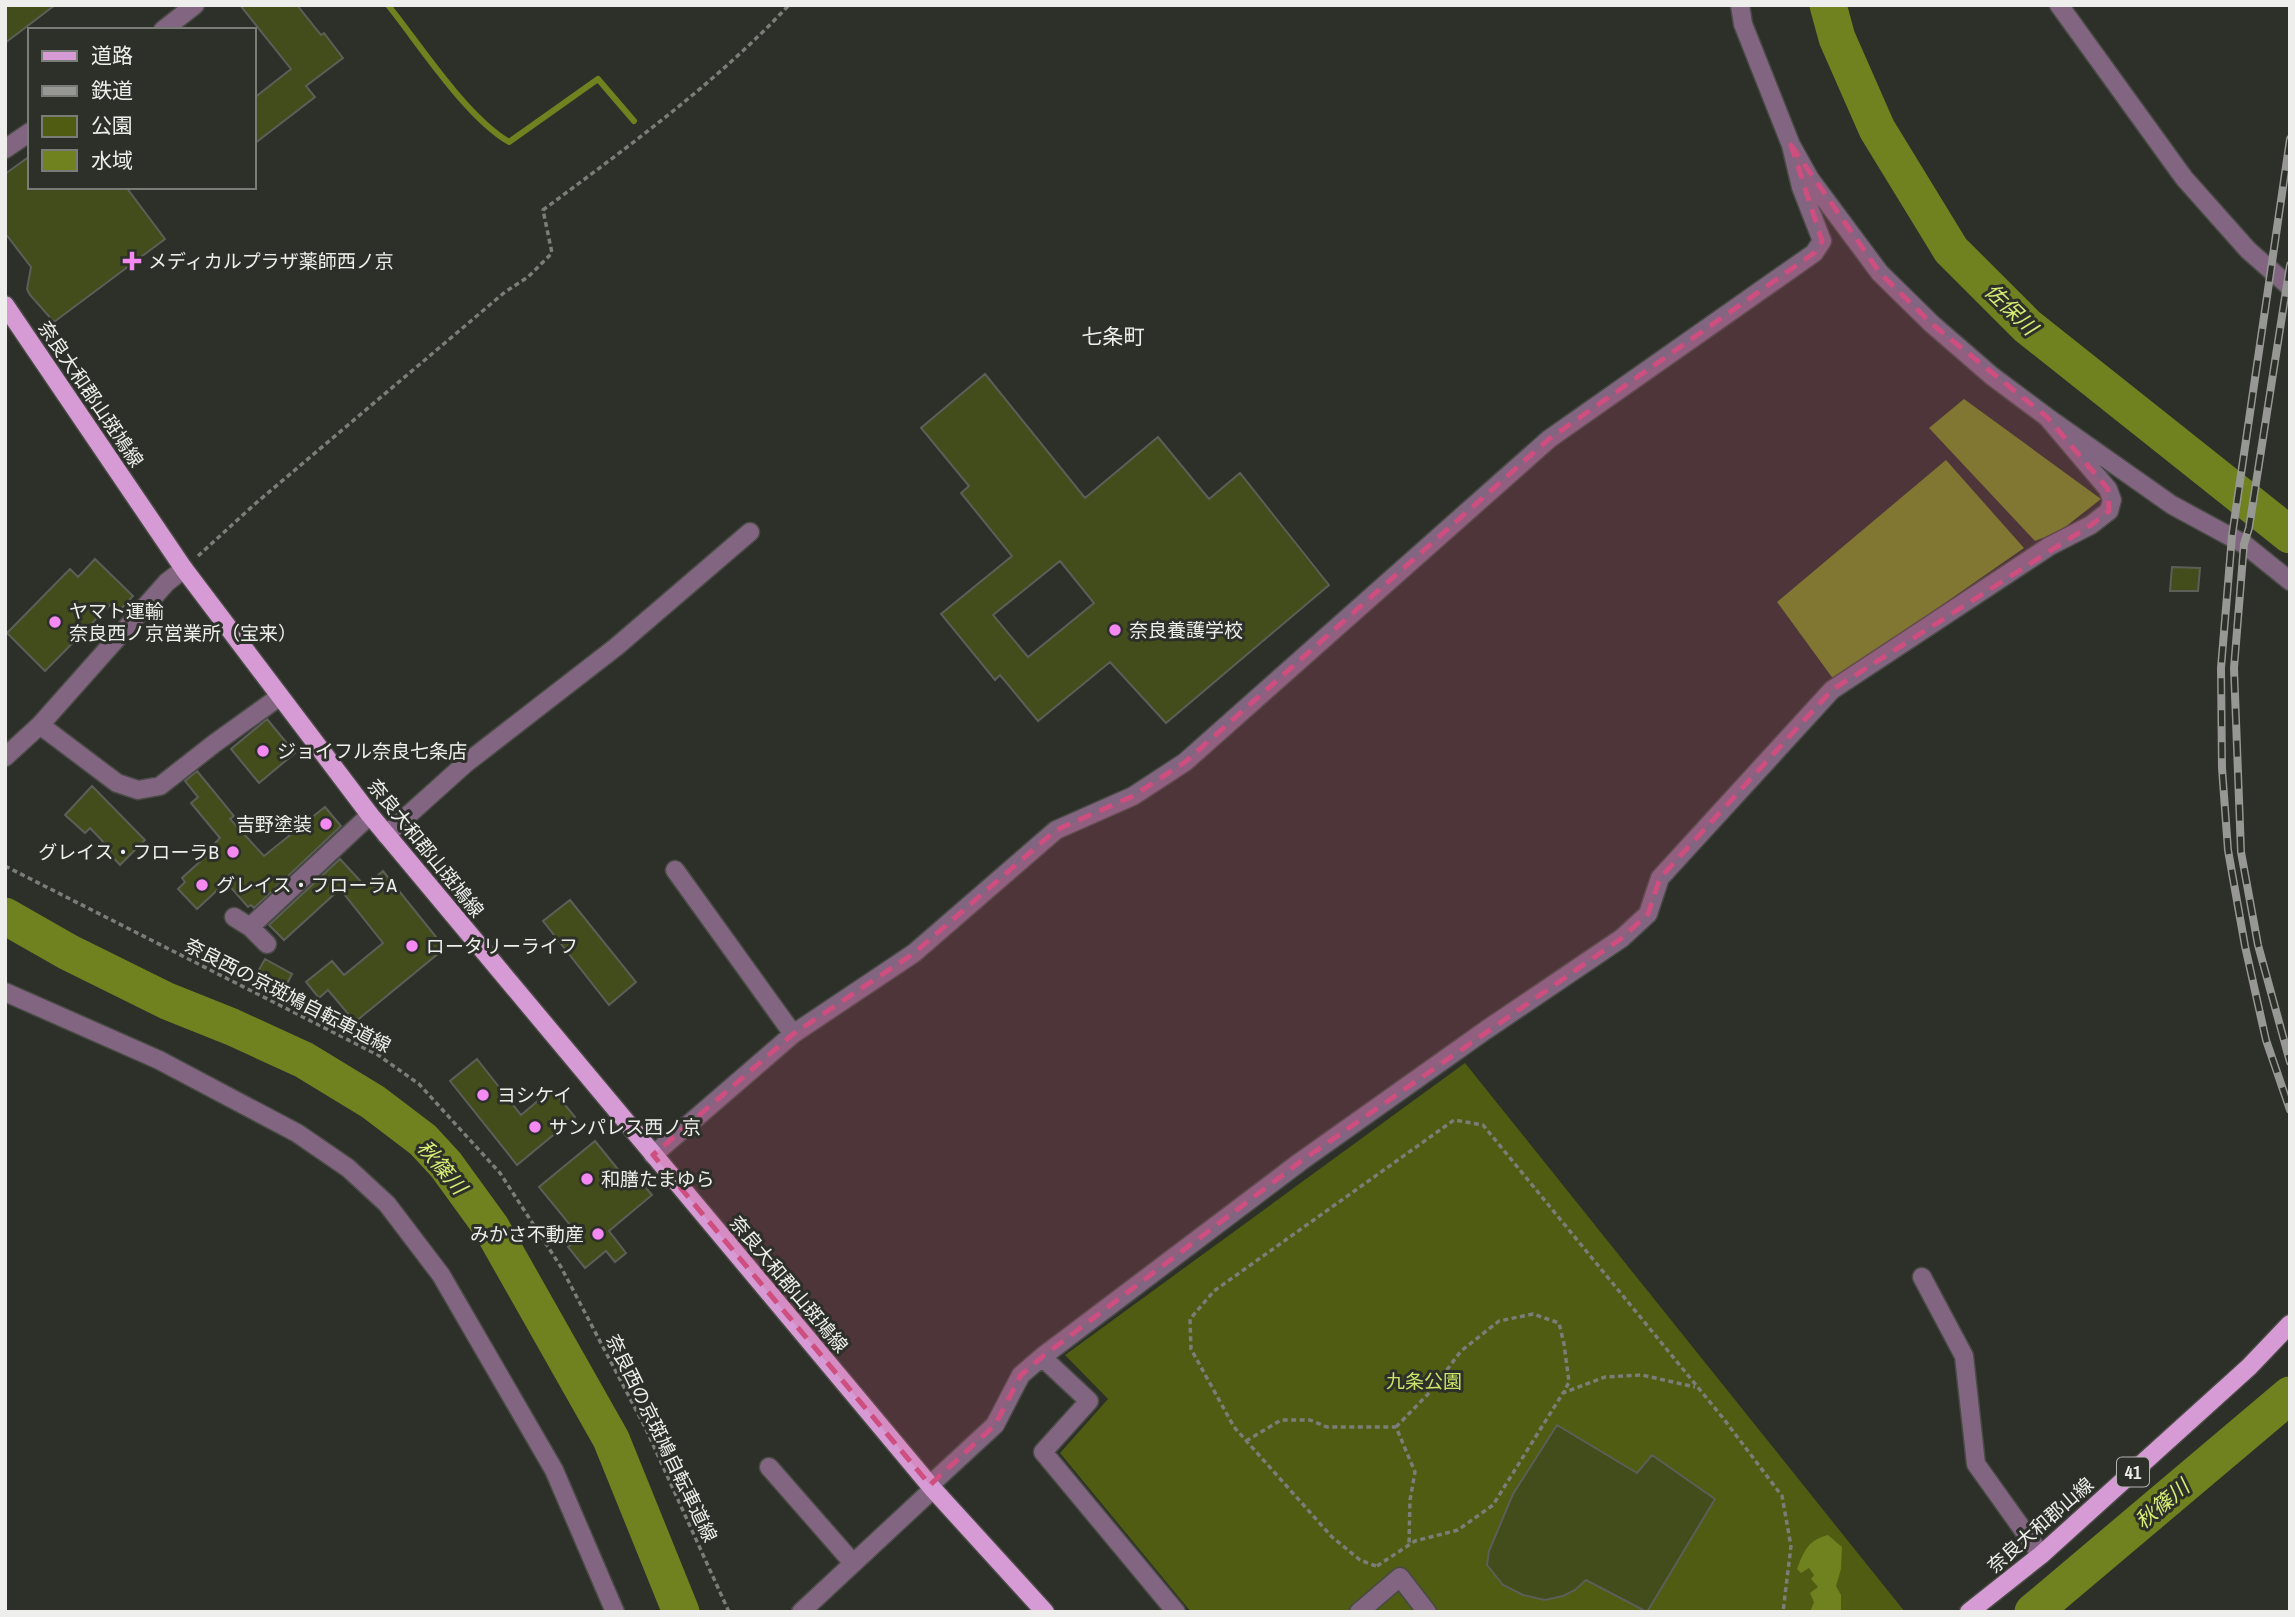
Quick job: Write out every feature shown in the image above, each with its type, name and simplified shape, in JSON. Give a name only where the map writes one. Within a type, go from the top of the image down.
[{"type":"main road","name":"奈良大和郡山斑鳩線","points":[[5,305],[184,569],[370,815],[932,1487],[1045,1612]]},
{"type":"main road","name":"奈良大和郡山線","points":[[1969,1612],[2042,1555],[2249,1367],[2290,1324]]},
{"type":"street","points":[[166,28],[195,5]]},
{"type":"street","points":[[653,1155],[793,1034],[914,953],[1056,830],[1133,796],[1185,762],[1549,439],[1814,253],[1822,241],[1801,187],[1791,145],[1743,24],[1740,5]]},
{"type":"street","points":[[2059,5],[2183,178],[2248,250],[2290,288]]},
{"type":"street","points":[[5,149],[28,132]]},
{"type":"street","points":[[1791,145],[1810,178],[1880,273],[1992,376],[2172,505],[2244,544],[2290,581]]},
{"type":"street","points":[[801,1612],[995,1425],[1021,1374],[1300,1162],[1486,1030],[1622,938],[1648,914],[1660,878],[1832,690],[2050,546],[2091,525],[2109,511],[2112,500],[2108,489],[2047,417]]},
{"type":"street","points":[[386,835],[465,764],[616,647],[750,532]]},
{"type":"street","points":[[5,757],[40,725],[167,582],[184,569]]},
{"type":"street","points":[[40,725],[117,783],[138,790],[160,786],[279,697]]},
{"type":"street","points":[[250,927],[370,815]]},
{"type":"street","points":[[675,870],[793,1034]]},
{"type":"street","points":[[234,916],[267,944]]},
{"type":"street","points":[[5,992],[159,1060],[298,1133],[348,1168],[387,1204],[441,1275],[547,1458],[615,1612]]},
{"type":"street","points":[[1922,1277],[1964,1356],[1976,1464],[2042,1555]]},
{"type":"street","points":[[1042,1357],[1090,1401],[1043,1452],[1176,1612]]},
{"type":"street","points":[[769,1467],[853,1563]]},
{"type":"street","points":[[1359,1612],[1400,1577],[1427,1612]]},
{"type":"path","points":[[184,569],[256,503],[505,292],[528,276],[552,253],[544,210],[650,130],[766,30],[789,5]]},
{"type":"path","name":"奈良西の京斑鳩自転車道線","points":[[5,866],[378,1055],[419,1084],[500,1173],[561,1267],[645,1427],[729,1612]]},
{"type":"path","points":[[1392,1585],[1376,1566],[1360,1560],[1332,1537],[1234,1427],[1191,1349],[1190,1319],[1214,1290],[1454,1121],[1483,1125],[1697,1387],[1782,1496],[1791,1546],[1783,1612]]},
{"type":"path","points":[[1247,1441],[1281,1420],[1310,1420],[1327,1427],[1396,1427],[1431,1391],[1461,1351],[1499,1321],[1533,1314],[1559,1323],[1569,1382],[1493,1505],[1458,1530],[1409,1544],[1376,1566]]},
{"type":"path","points":[[1563,1393],[1605,1377],[1642,1375],[1697,1387]]},
{"type":"path","points":[[1396,1427],[1415,1472],[1410,1500],[1409,1544]]},
{"type":"highlighted area","points":[[1791,145],[1880,273],[1932,324],[2047,417],[2108,489],[2109,511],[2091,525],[1832,690],[1660,878],[1648,914],[1622,938],[1300,1162],[1042,1357],[1021,1375],[995,1425],[930,1485],[653,1155],[793,1034],[914,953],[1056,830],[1133,796],[1185,762],[1549,439],[1814,253],[1822,241]]},
{"type":"green space","name":"九条公園","points":[[1465,1063],[1905,1612],[1191,1612],[1060,1453],[1108,1399],[1065,1355]]},
{"type":"water","points":[[1964,399],[2101,499],[2060,531],[2035,541],[1929,428]]},
{"type":"water","points":[[1946,460],[2024,548],[1834,680],[1777,602]]},
{"type":"water","points":[[1828,1535],[1842,1547],[1841,1569],[1836,1586],[1841,1595],[1841,1612],[1810,1612],[1814,1602],[1810,1593],[1818,1587],[1811,1579],[1814,1575],[1809,1568],[1801,1573],[1797,1569],[1808,1547]]},
{"type":"building","points":[[5,5],[55,5],[5,43]]},
{"type":"building","points":[[240,5],[297,5],[343,58],[306,86],[315,97],[256,142],[256,96],[291,69]]},
{"type":"building","points":[[28,157],[28,189],[128,189],[165,239],[54,322],[30,295],[27,289],[31,267],[5,233],[5,174]]},
{"type":"building","points":[[985,374],[1085,498],[1158,437],[1209,499],[1240,473],[1329,585],[1166,723],[1110,662],[1038,721],[1000,675],[995,680],[941,614],[1012,556],[961,493],[969,486],[921,428]],"holes":[[[1060,561],[1094,603],[1028,657],[993,615]]]},
{"type":"building","name":"ヤマト運輸 奈良西ノ京営業所（宝来）","points":[[95,559],[133,596],[118,612],[111,604],[45,671],[7,633],[70,569],[78,577]]},
{"type":"building","points":[[2172,567],[2200,568],[2198,591],[2170,591]]},
{"type":"building","name":"ジョイフル奈良七条店","points":[[267,719],[295,753],[259,783],[231,749]]},
{"type":"building","points":[[197,771],[234,816],[230,819],[264,856],[325,807],[341,826],[254,908],[251,905],[248,907],[226,882],[197,909],[178,889],[185,882],[182,878],[215,848],[212,846],[220,838],[191,803],[198,797],[185,781]]},
{"type":"building","points":[[92,786],[145,840],[120,865],[108,852],[111,850],[90,828],[85,833],[65,815]]},
{"type":"building","name":"ロータリーライフ","points":[[340,859],[365,886],[383,871],[445,948],[355,1022],[328,990],[319,998],[306,982],[332,961],[344,975],[383,943],[340,889],[284,940],[269,925]]},
{"type":"building","points":[[570,900],[636,982],[609,1005],[543,921]]},
{"type":"building","points":[[265,959],[292,974],[283,992],[255,977]]},
{"type":"building","points":[[477,1059],[521,1115],[552,1089],[575,1117],[517,1165],[450,1081]]},
{"type":"building","points":[[595,1141],[633,1188],[640,1181],[652,1195],[609,1231],[626,1253],[615,1262],[606,1251],[585,1268],[568,1247],[580,1237],[539,1187]]},
{"type":"building","points":[[1557,1425],[1637,1473],[1652,1455],[1715,1499],[1647,1612],[1586,1580],[1563,1596],[1545,1600],[1523,1595],[1503,1585],[1487,1565],[1489,1551],[1513,1494]]},
{"type":"waterway","points":[[388,5],[460,98],[476,116],[509,142],[598,79],[634,121]]},
{"type":"waterway","name":"佐保川","points":[[1828,5],[1837,38],[1877,129],[1951,250],[2027,326],[2290,535]]},
{"type":"waterway","name":"秋篠川","points":[[5,916],[68,952],[167,1001],[304,1060],[373,1102],[423,1140],[446,1165],[491,1227],[611,1439],[681,1612]]},
{"type":"waterway","name":"秋篠川","points":[[2033,1612],[2290,1395]]},
{"type":"railway","points":[[2290,139],[2232,536],[2221,668],[2222,768],[2228,850],[2245,946],[2266,1040],[2290,1110]]},
{"type":"railway","points":[[2290,265],[2249,528],[2244,544],[2234,668],[2241,852],[2258,945],[2290,1062]]},
{"type":"place","name":"メディカルプラザ薬師西ノ京","points":[[132,261]]},
{"type":"place","name":"ヤマト運輸 奈良西ノ京営業所（宝来）","points":[[55,622]]},
{"type":"place","name":"奈良養護学校","points":[[1115,630]]},
{"type":"place","name":"ジョイフル奈良七条店","points":[[263,751]]},
{"type":"place","name":"吉野塗装","points":[[326,824]]},
{"type":"place","name":"グレイス・フローラB","points":[[233,852]]},
{"type":"place","name":"グレイス・フローラA","points":[[202,885]]},
{"type":"place","name":"ロータリーライフ","points":[[412,946]]},
{"type":"place","name":"ヨシケイ","points":[[483,1095]]},
{"type":"place","name":"サンパレス西ノ京","points":[[535,1127]]},
{"type":"place","name":"和膳たまゆら","points":[[587,1179]]},
{"type":"place","name":"みかさ不動産","points":[[598,1234]]},
{"type":"district","name":"七条町","points":[[1113,336]]}]
